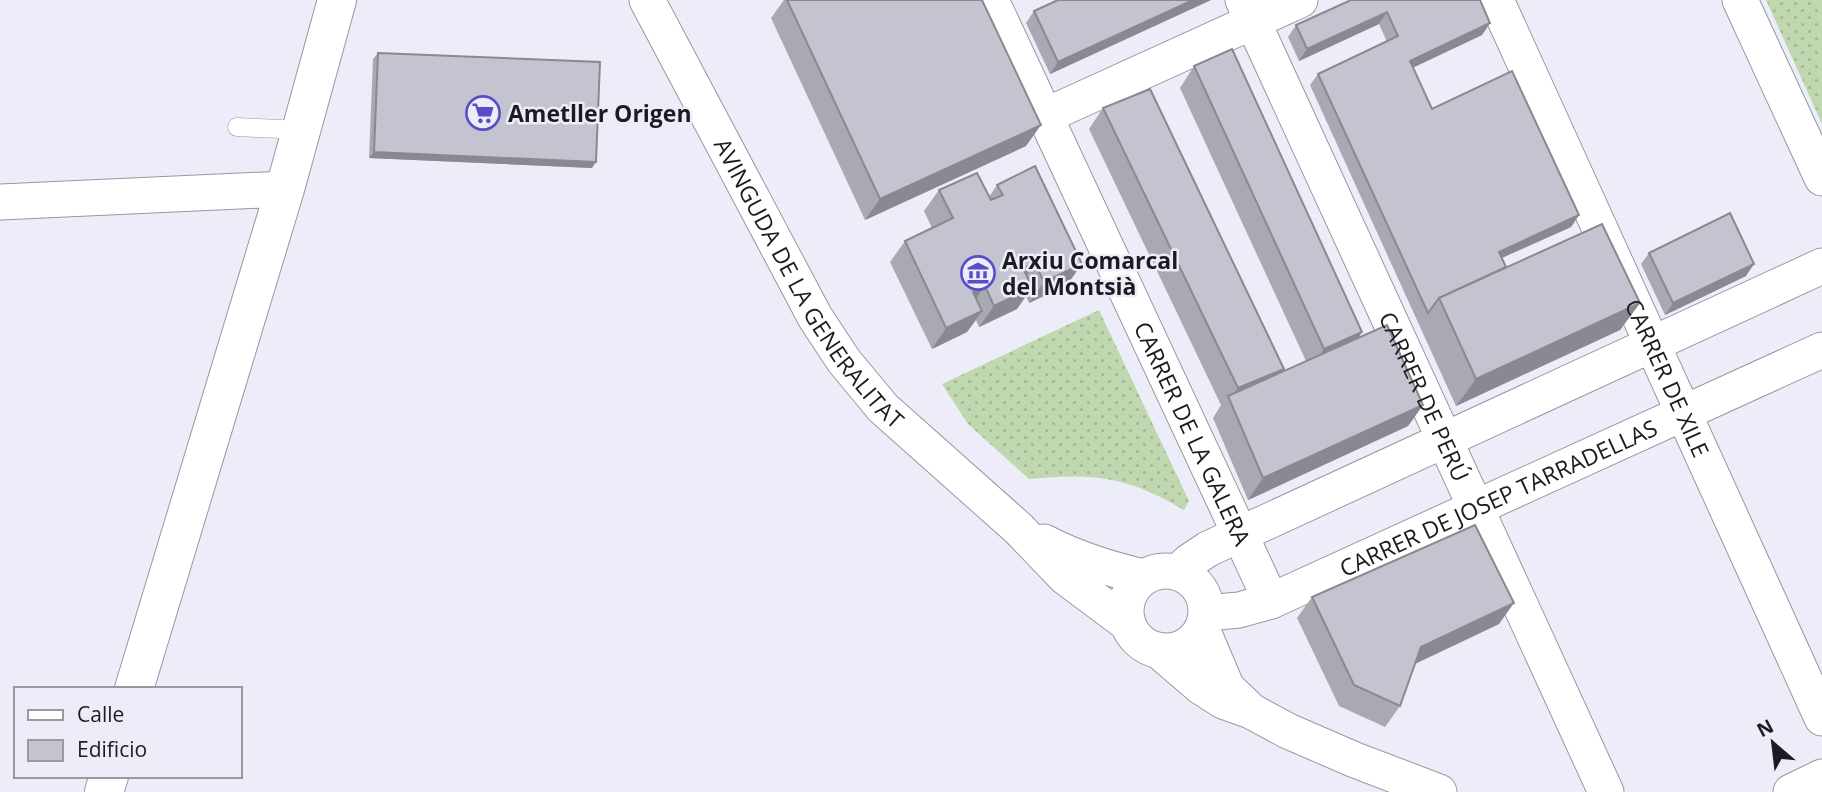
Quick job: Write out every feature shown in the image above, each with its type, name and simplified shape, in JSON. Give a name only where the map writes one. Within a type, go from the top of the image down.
[{"type":"street","points":[[135,687],[285,189],[337,0]]},
{"type":"street","name":"AVINGUDA DE LA GENERALITAT","points":[[647,0],[815,317],[845,360],[883,408],[1019,529],[1065,577],[1128,624]]},
{"type":"street","name":"CARRER DE LA GALERA","points":[[991,0],[1271,601]]},
{"type":"street","points":[[1045,116],[1248,11],[1300,0]]},
{"type":"street","name":"CARRER DE XILE","points":[[1496,0],[1822,718]]},
{"type":"street","points":[[1741,0],[1822,178]]},
{"type":"street","name":"CARRER DE PERÚ","points":[[1248,11],[1606,792]]},
{"type":"street","points":[[0,202],[285,189]]},
{"type":"street","points":[[1178,572],[1208,549],[1822,266]]},
{"type":"street","name":"CARRER DE JOSEP TARRADELLAS","points":[[1205,621],[1271,601],[1822,350]]},
{"type":"street","name":"AVINGUDA DE LA GENERALITAT","points":[[1019,529],[1072,557],[1104,569],[1144,577]]},
{"type":"street","points":[[1251,711],[1227,688],[1205,621],[1205,600],[1199,587],[1178,572],[1166,570],[1144,577],[1135,585],[1127,601],[1128,624],[1142,643],[1158,650],[1201,687],[1223,701],[1251,711],[1311,741],[1439,792]]},
{"type":"street","points":[[1158,650],[1170,651],[1186,646],[1196,639],[1205,621]]},
{"type":"street","points":[[1791,792],[1822,777]]},
{"type":"lane","points":[[237,127],[301,130]]},
{"type":"green space","points":[[1766,0],[1822,0],[1822,124]]},
{"type":"green space","points":[[1099,310],[1189,501],[1184,510],[1145,490],[1110,480],[1092,477],[1029,479],[968,424],[942,384]]},
{"type":"building","points":[[787,0],[982,0],[1041,125],[880,199]]},
{"type":"building","points":[[1058,0],[1193,0],[1058,62],[1034,11]]},
{"type":"building","points":[[1351,0],[1480,0],[1490,23],[1410,61],[1432,109],[1512,71],[1579,215],[1499,252],[1506,267],[1439,298],[1428,313],[1318,74],[1398,36],[1387,12],[1307,49],[1296,25]]},
{"type":"building","points":[[1232,49],[1362,332],[1324,349],[1194,66]]},
{"type":"building","name":"Ametller Origen","points":[[378,53],[600,62],[596,162],[374,152]]},
{"type":"building","points":[[1150,89],[1284,369],[1238,388],[1103,108]]},
{"type":"building","name":"Arxiu Comarcal del Montsià","points":[[1035,166],[1082,264],[1044,282],[1035,263],[1023,268],[1032,287],[994,306],[985,286],[973,292],[982,311],[946,328],[905,241],[953,218],[939,190],[977,173],[991,200],[1003,195],[997,185]]},
{"type":"building","points":[[1730,213],[1754,264],[1673,303],[1649,253]]},
{"type":"building","points":[[1602,224],[1640,303],[1476,379],[1439,298]]},
{"type":"building","points":[[1387,325],[1423,405],[1263,478],[1228,396]]},
{"type":"building","points":[[1475,525],[1514,603],[1421,647],[1400,706],[1354,685],[1312,597]]},
{"type":"place","name":"Ametller Origen","points":[[483,113]]},
{"type":"place","name":"Arxiu Comarcal del Montsià","points":[[978,273]]}]
